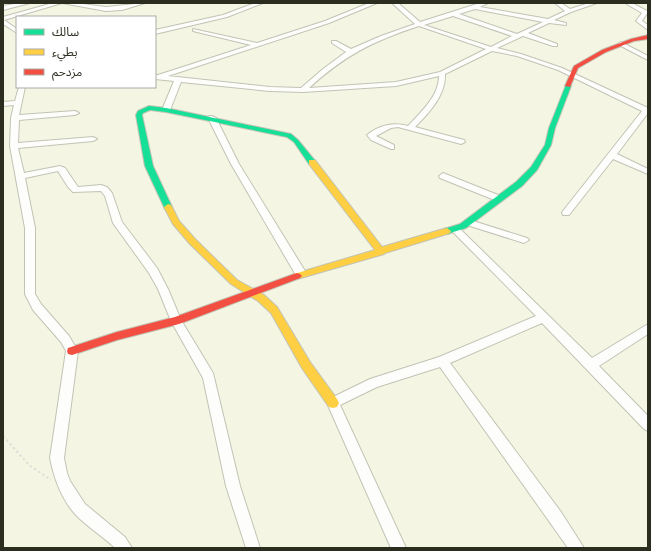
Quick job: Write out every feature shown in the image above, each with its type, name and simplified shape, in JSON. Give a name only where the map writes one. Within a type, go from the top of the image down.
[{"type":"street","points":[[3,8],[27,3]]},
{"type":"street","points":[[16,16],[59,3]]},
{"type":"street","points":[[64,3],[106,9],[122,8],[142,3]]},
{"type":"street","points":[[156,32],[225,16],[260,3]]},
{"type":"street","points":[[156,78],[336,19],[374,3]]},
{"type":"street","points":[[394,3],[420,25],[491,49],[519,55],[572,75],[647,111],[566,213]]},
{"type":"street","points":[[467,3],[475,7],[564,24]]},
{"type":"street","points":[[303,90],[328,67],[351,52],[388,35],[485,3]]},
{"type":"street","points":[[558,3],[569,11]]},
{"type":"street","points":[[156,78],[303,90],[381,86],[442,74],[569,11],[594,3]]},
{"type":"street","points":[[628,3],[645,12],[639,21],[648,28]]},
{"type":"street","points":[[453,14],[555,45]]},
{"type":"street","points":[[3,20],[16,16]]},
{"type":"street","points":[[3,20],[16,26]]},
{"type":"street","points":[[3,20],[16,31]]},
{"type":"street","points":[[195,30],[258,45]]},
{"type":"street","points":[[72,351],[117,336],[176,321],[301,274],[456,230],[470,223],[529,175],[545,151],[576,67],[587,59],[621,44],[648,37]]},
{"type":"street","points":[[334,42],[351,52]]},
{"type":"street","points":[[621,44],[648,58]]},
{"type":"street","points":[[410,128],[433,102],[441,84],[442,74]]},
{"type":"street","points":[[166,110],[178,80]]},
{"type":"street","points":[[22,88],[15,118],[14,146],[30,228],[31,297],[37,307],[62,334],[72,351],[71,372],[57,458],[64,485],[80,509],[120,542],[125,548]]},
{"type":"street","points":[[3,104],[18,103]]},
{"type":"street","points":[[381,252],[293,137],[278,132],[166,110],[149,108],[142,111],[139,115],[149,166],[168,207],[180,227],[193,242],[234,282],[253,292],[267,302],[274,310],[306,365],[333,403],[399,548]]},
{"type":"street","points":[[15,118],[75,113]]},
{"type":"street","points":[[212,118],[235,164],[301,274]]},
{"type":"street","points":[[391,147],[371,135],[391,125],[398,125],[461,142]]},
{"type":"street","points":[[14,146],[93,139]]},
{"type":"street","points":[[612,156],[648,172]]},
{"type":"street","points":[[21,176],[58,168],[63,170],[71,186],[76,190],[104,189],[109,195],[118,223],[153,271],[168,299],[176,321],[210,377],[217,418],[233,486],[253,548]]},
{"type":"street","points":[[443,176],[500,199]]},
{"type":"street","points":[[470,223],[524,240]]},
{"type":"street","points":[[456,230],[591,365],[648,425]]},
{"type":"street","points":[[333,403],[374,383],[442,361],[543,318]]},
{"type":"street","points":[[591,365],[648,328]]},
{"type":"street","points":[[442,361],[577,548]]},
{"type":"path","points":[[3,436],[29,466],[50,479],[64,485]]},
{"type":"traffic: fast","points":[[447,231],[463,226],[519,184],[534,168],[548,145],[552,128],[568,86]]},
{"type":"traffic: fast","points":[[168,207],[149,166],[139,115],[140,112],[149,108],[166,110],[289,135],[296,141],[312,162]]},
{"type":"traffic: slow","points":[[312,162],[381,252]]},
{"type":"traffic: slow","points":[[168,207],[176,222],[193,242],[234,282],[261,298],[274,310],[306,365],[333,403]]},
{"type":"traffic: slow","points":[[297,276],[447,231]]},
{"type":"traffic: jam","points":[[568,86],[576,67],[604,51],[633,40],[648,37]]},
{"type":"traffic: jam","points":[[72,351],[117,336],[176,321],[297,276]]}]
